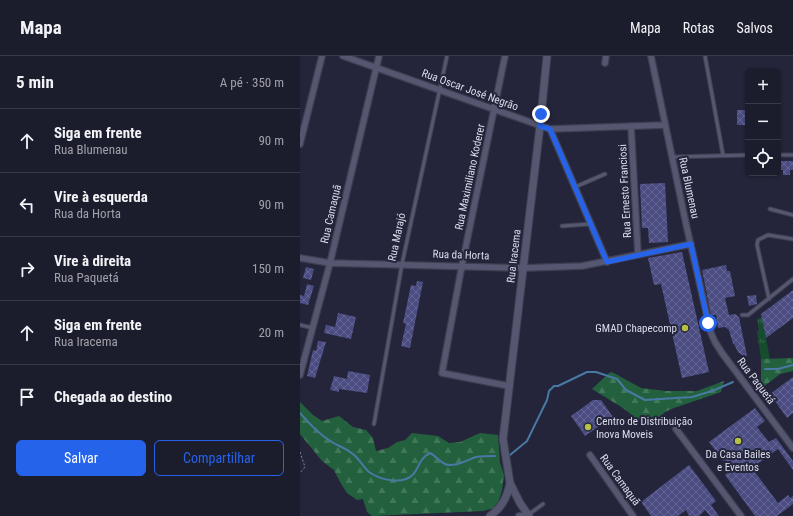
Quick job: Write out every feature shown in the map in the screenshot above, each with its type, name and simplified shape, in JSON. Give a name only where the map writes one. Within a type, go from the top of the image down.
[{"type":"street","points":[[300,144],[322,56]]},
{"type":"street","name":"Rua Oscar José Negrão","points":[[343,56],[550,129],[665,125]]},
{"type":"street","name":"Rua Camaquã","points":[[300,375],[330,262],[379,56]]},
{"type":"street","name":"Rua Maximiliano Koderer","points":[[505,56],[462,265],[442,373],[509,386]]},
{"type":"street","name":"Rua Iracema","points":[[510,483],[503,439],[524,268],[547,56]]},
{"type":"street","points":[[605,63],[606,56]]},
{"type":"street","name":"Rua Blumenau","points":[[651,56],[708,323]]},
{"type":"street","name":"Rua Ernesto Franciosi","points":[[631,126],[638,254]]},
{"type":"street","points":[[550,129],[607,262]]},
{"type":"street","name":"Rua da Horta","points":[[300,258],[330,262],[524,268],[582,266],[691,244]]},
{"type":"street","name":"Rua Paquetá","points":[[708,323],[715,342],[722,353],[793,448]]},
{"type":"street","points":[[676,429],[741,516]]},
{"type":"street","name":"Rua Camaquã","points":[[590,455],[633,516]]},
{"type":"street","points":[[510,483],[520,503],[529,515]]},
{"type":"street","points":[[490,516],[498,510],[506,498],[510,483]]},
{"type":"street","points":[[520,516],[529,515]]},
{"type":"lane","name":"Rua Marajó","points":[[374,424],[402,264],[447,56]]},
{"type":"lane","points":[[705,56],[722,155]]},
{"type":"lane","points":[[672,157],[745,155]]},
{"type":"lane","points":[[781,155],[793,155]]},
{"type":"lane","points":[[575,187],[605,174]]},
{"type":"lane","points":[[770,209],[793,215]]},
{"type":"lane","points":[[562,226],[590,224]]},
{"type":"lane","points":[[769,299],[757,245],[758,240],[768,235],[793,239]]},
{"type":"lane","points":[[742,316],[748,315],[793,279]]},
{"type":"lane","points":[[300,325],[313,328]]},
{"type":"lane","points":[[529,515],[543,504]]},
{"type":"path","points":[[300,452],[305,467],[300,473]]},
{"type":"green space","points":[[762,317],[770,359],[761,359],[757,319]]},
{"type":"green space","points":[[793,358],[793,371],[780,374],[762,388],[761,359]]},
{"type":"green space","points":[[612,372],[641,388],[666,391],[697,391],[724,381],[721,392],[665,412],[654,422],[637,419],[623,408],[592,389]]},
{"type":"green space","points":[[300,402],[313,415],[322,421],[339,416],[353,427],[366,430],[373,438],[376,451],[388,448],[397,442],[405,440],[412,433],[438,436],[449,443],[460,442],[480,433],[498,435],[500,463],[504,475],[499,500],[494,508],[483,511],[372,516],[367,512],[363,499],[357,500],[347,493],[334,470],[322,461],[300,434]]},
{"type":"building","points":[[737,110],[745,110],[745,125],[737,125]]},
{"type":"building","points":[[781,161],[793,161],[793,170],[790,170],[790,175],[783,175],[783,170],[781,170]]},
{"type":"building","points":[[665,183],[668,242],[649,243],[648,228],[642,228],[640,184]]},
{"type":"building","name":"GMAD Chapecomp","points":[[682,252],[709,372],[682,378],[661,284],[654,285],[648,258]]},
{"type":"building","points":[[726,265],[727,271],[730,271],[735,296],[725,298],[729,315],[735,314],[739,317],[747,356],[738,352],[733,344],[729,330],[725,327],[718,328],[716,315],[711,315],[702,270]]},
{"type":"building","points":[[306,267],[314,269],[311,280],[303,278]]},
{"type":"building","points":[[417,281],[423,282],[410,348],[401,346],[406,324],[403,323],[411,285],[416,286]]},
{"type":"building","points":[[307,284],[314,286],[308,305],[300,303],[300,295],[304,296]]},
{"type":"building","points":[[793,290],[793,318],[766,338],[761,314]]},
{"type":"building","points":[[756,295],[757,304],[749,306],[747,296]]},
{"type":"building","points":[[338,313],[356,317],[351,339],[324,333],[326,325],[335,327]]},
{"type":"building","points":[[318,341],[326,342],[315,378],[307,376],[313,350],[316,351]]},
{"type":"building","points":[[348,371],[370,375],[367,393],[339,389],[339,392],[330,390],[334,376],[347,379]]},
{"type":"building","points":[[793,377],[793,413],[787,418],[770,394]]},
{"type":"building","name":"Centro de Distribuição Inova Moveis","points":[[593,400],[601,400],[613,417],[585,436],[571,416]]},
{"type":"building","points":[[755,408],[765,421],[757,427],[769,442],[776,438],[793,461],[793,470],[778,449],[752,468],[778,503],[788,495],[790,498],[793,496],[793,504],[777,516],[755,516],[725,475],[732,470],[725,460],[723,461],[709,442]]},
{"type":"building","points":[[689,465],[716,501],[711,505],[719,516],[710,516],[705,510],[699,516],[689,516],[686,510],[678,516],[651,516],[641,502]]},
{"type":"waterway","points":[[765,369],[778,369],[793,365]]},
{"type":"waterway","points":[[510,455],[527,441],[547,400],[549,391],[554,386],[558,386],[587,372],[596,372],[617,379],[626,390],[645,400],[692,397],[712,391],[733,382]]},
{"type":"waterway","points":[[300,413],[313,428],[331,442],[353,454],[369,472],[377,477],[387,480],[397,481],[410,477],[414,474],[422,459],[430,453],[443,463],[449,465],[460,463],[476,457],[495,456]]},
{"type":"place","name":"GMAD Chapecomp","points":[[685,328]]},
{"type":"place","name":"Centro de Distribuição Inova Moveis","points":[[588,427]]},
{"type":"place","name":"Da Casa Bailes e Eventos","points":[[738,441]]},
{"type":"route","points":[[541,114],[540,126],[550,129],[607,262],[638,254],[691,244],[708,323]]}]
